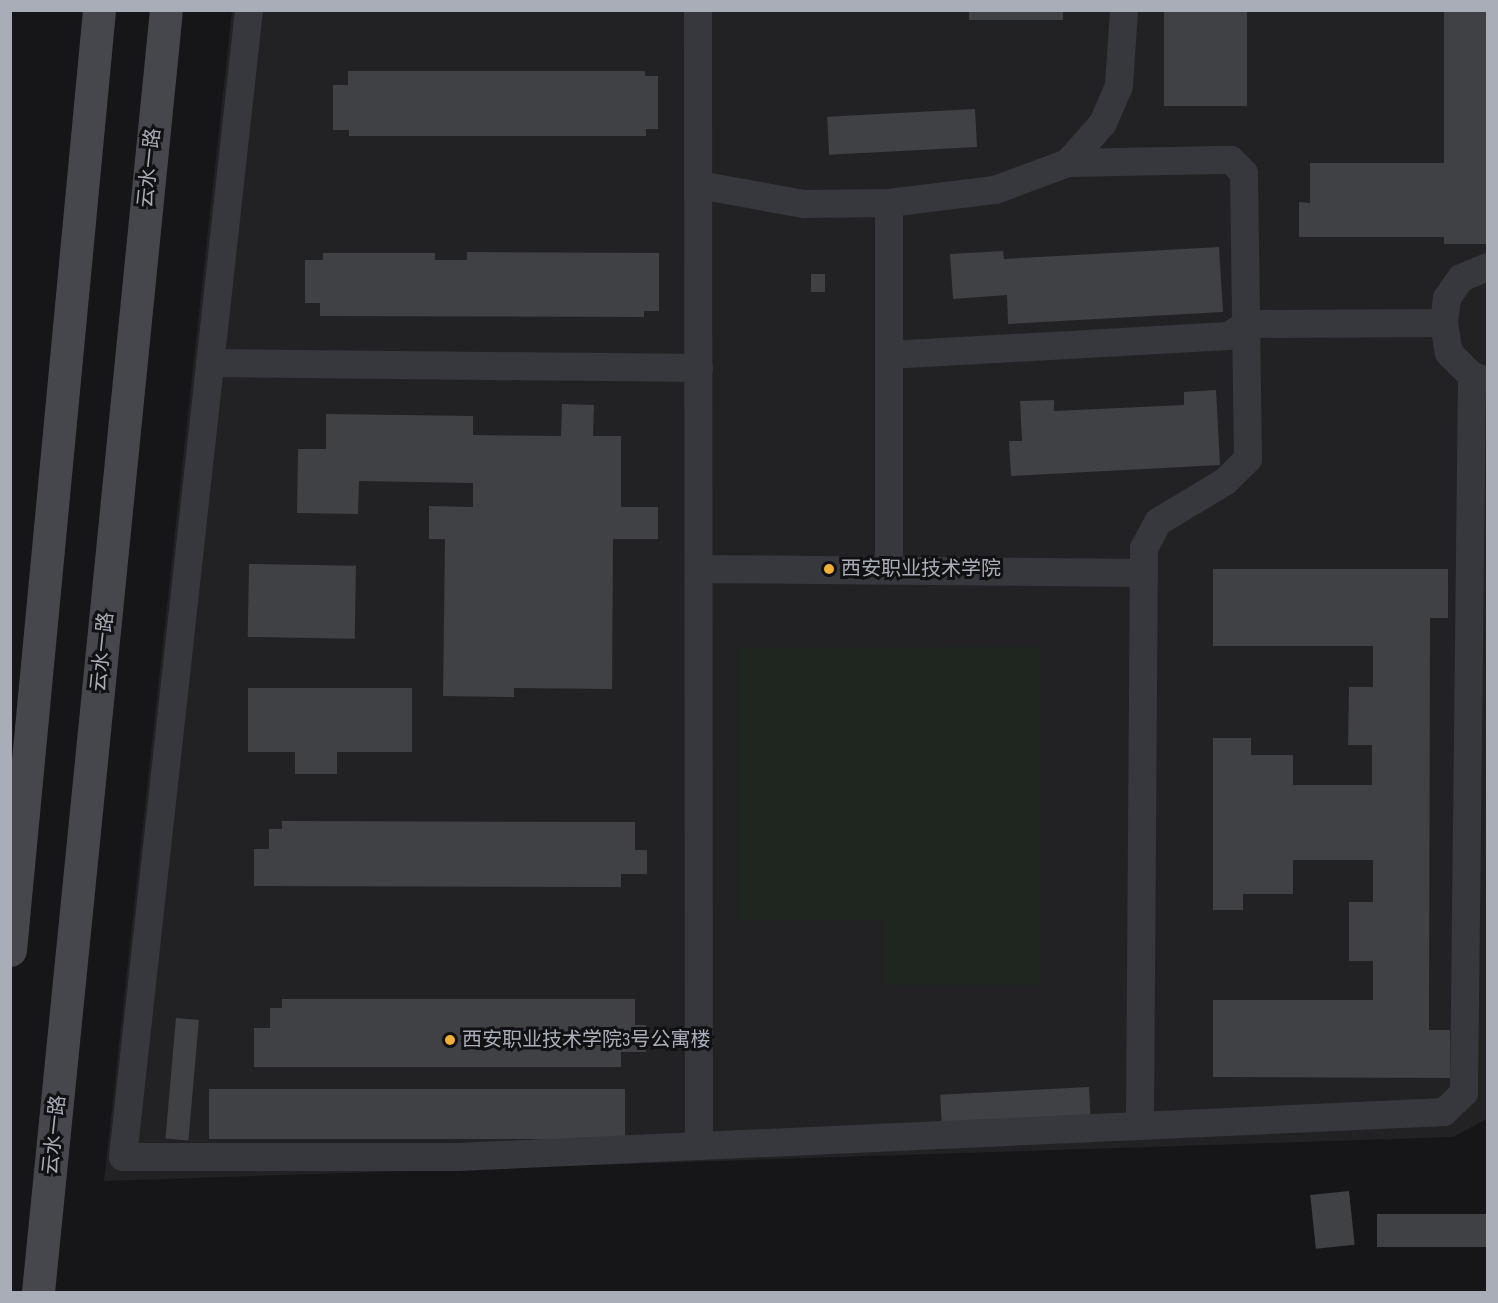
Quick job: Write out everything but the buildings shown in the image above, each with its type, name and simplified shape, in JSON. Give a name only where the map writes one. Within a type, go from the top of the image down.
[{"type":"street","points":[[10,950],[99,10]]},
{"type":"street","name":"云水一路","points":[[38,1293],[166,10]]},
{"type":"street","points":[[249,10],[123,1157],[459,1157],[1444,1112],[1464,1093],[1480,378],[1449,353],[1444,323],[1447,298],[1461,278],[1488,267]]},
{"type":"street","points":[[698,10],[699,1146]]},
{"type":"street","points":[[1068,163],[1103,123],[1119,86],[1124,10]]},
{"type":"street","points":[[699,185],[804,204],[889,203],[995,190],[1068,163],[1231,160],[1244,173],[1248,459],[1226,481],[1158,522],[1144,548],[1140,1126]]},
{"type":"street","points":[[889,203],[889,570]]},
{"type":"street","points":[[889,355],[1228,336],[1247,324],[1444,323]]},
{"type":"street","points":[[210,363],[699,368]]},
{"type":"street","points":[[699,569],[1144,573]]},
{"type":"shaded area","name":"西安职业技术学院","points":[[232,11],[1487,11],[1487,1119],[1453,1137],[104,1181]]},
{"type":"shaded area","points":[[1040,647],[1041,985],[886,985],[886,920],[738,920],[738,648]]},
{"type":"place","name":"西安职业技术学院","points":[[829,569]]},
{"type":"place","name":"西安职业技术学院3号公寓楼","points":[[450,1040]]}]
